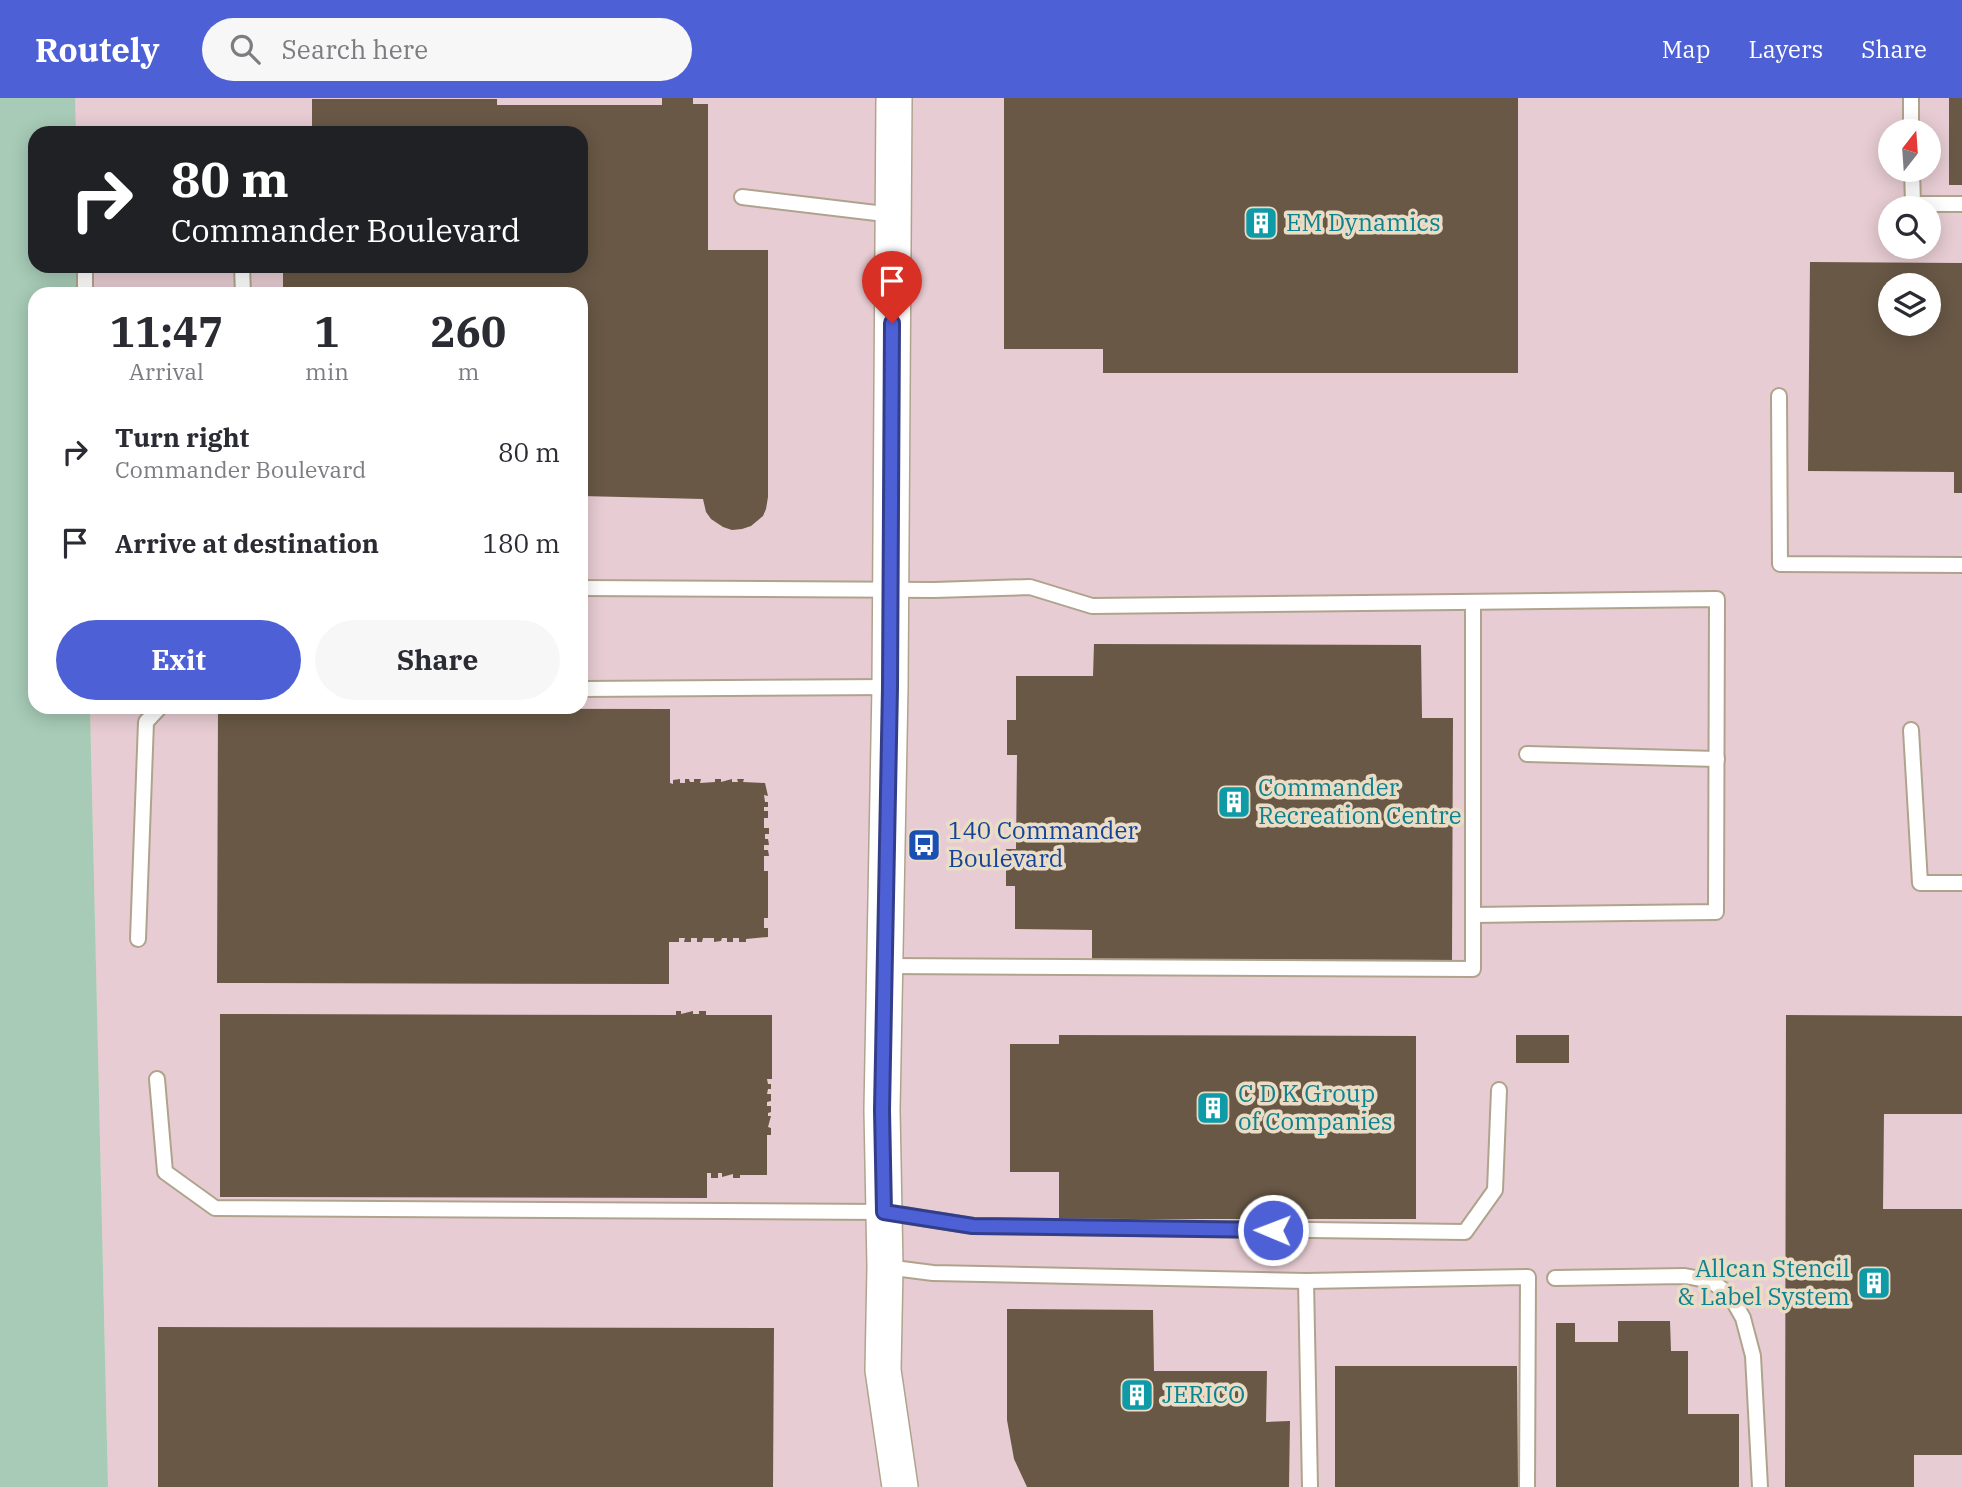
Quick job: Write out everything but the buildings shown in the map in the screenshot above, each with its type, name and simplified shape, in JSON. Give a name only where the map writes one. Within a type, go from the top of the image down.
[{"type":"street","points":[[894,98],[890,687],[884,966],[883,1370],[900,1487]]},
{"type":"lane","points":[[1910,98],[1911,119]]},
{"type":"lane","points":[[1912,182],[1913,204],[1962,204]]},
{"type":"lane","points":[[742,197],[893,215]]},
{"type":"lane","points":[[1779,396],[1780,564],[1962,565]]},
{"type":"lane","points":[[588,588],[889,590],[1030,587],[1092,606],[1717,599],[1716,912],[1473,915]]},
{"type":"lane","points":[[884,966],[1473,969],[1473,602]]},
{"type":"lane","points":[[588,689],[890,687]]},
{"type":"lane","points":[[138,939],[146,722],[153,714]]},
{"type":"lane","points":[[1911,730],[1920,883],[1962,883]]},
{"type":"lane","points":[[1527,754],[1717,759]]},
{"type":"lane","points":[[157,1079],[166,1172],[215,1208],[884,1212],[973,1226],[1465,1232],[1495,1190],[1499,1090]]},
{"type":"lane","points":[[885,1267],[933,1273],[1306,1281],[1528,1277],[1527,1487]]},
{"type":"lane","points":[[1555,1278],[1685,1276],[1711,1281],[1730,1295],[1743,1318],[1753,1356],[1760,1487]]},
{"type":"lane","points":[[1306,1281],[1310,1487]]},
{"type":"shaded area","points":[[75,98],[1962,98],[1962,1487],[108,1487],[90,714],[588,714],[588,287],[80,287],[79,273],[588,273],[588,126],[76,126]]},
{"type":"green space","points":[[0,98],[75,98],[76,126],[28,126],[28,273],[79,273],[80,287],[28,287],[28,714],[90,714],[108,1487],[0,1487]]},
{"type":"place","name":"EM Dynamics","points":[[1261,223]]},
{"type":"place","name":"Commander Recreation Centre","points":[[1234,802]]},
{"type":"place","name":"140 Commander Boulevard","points":[[924,845]]},
{"type":"place","name":"C D K Group of Companies","points":[[1213,1108]]},
{"type":"place","name":"Allcan Stencil & Label System","points":[[1874,1283]]},
{"type":"place","name":"JERICO","points":[[1137,1395]]},
{"type":"route","points":[[892,323],[890,687],[882,1110],[884,1212],[973,1226],[1273,1230]]}]
